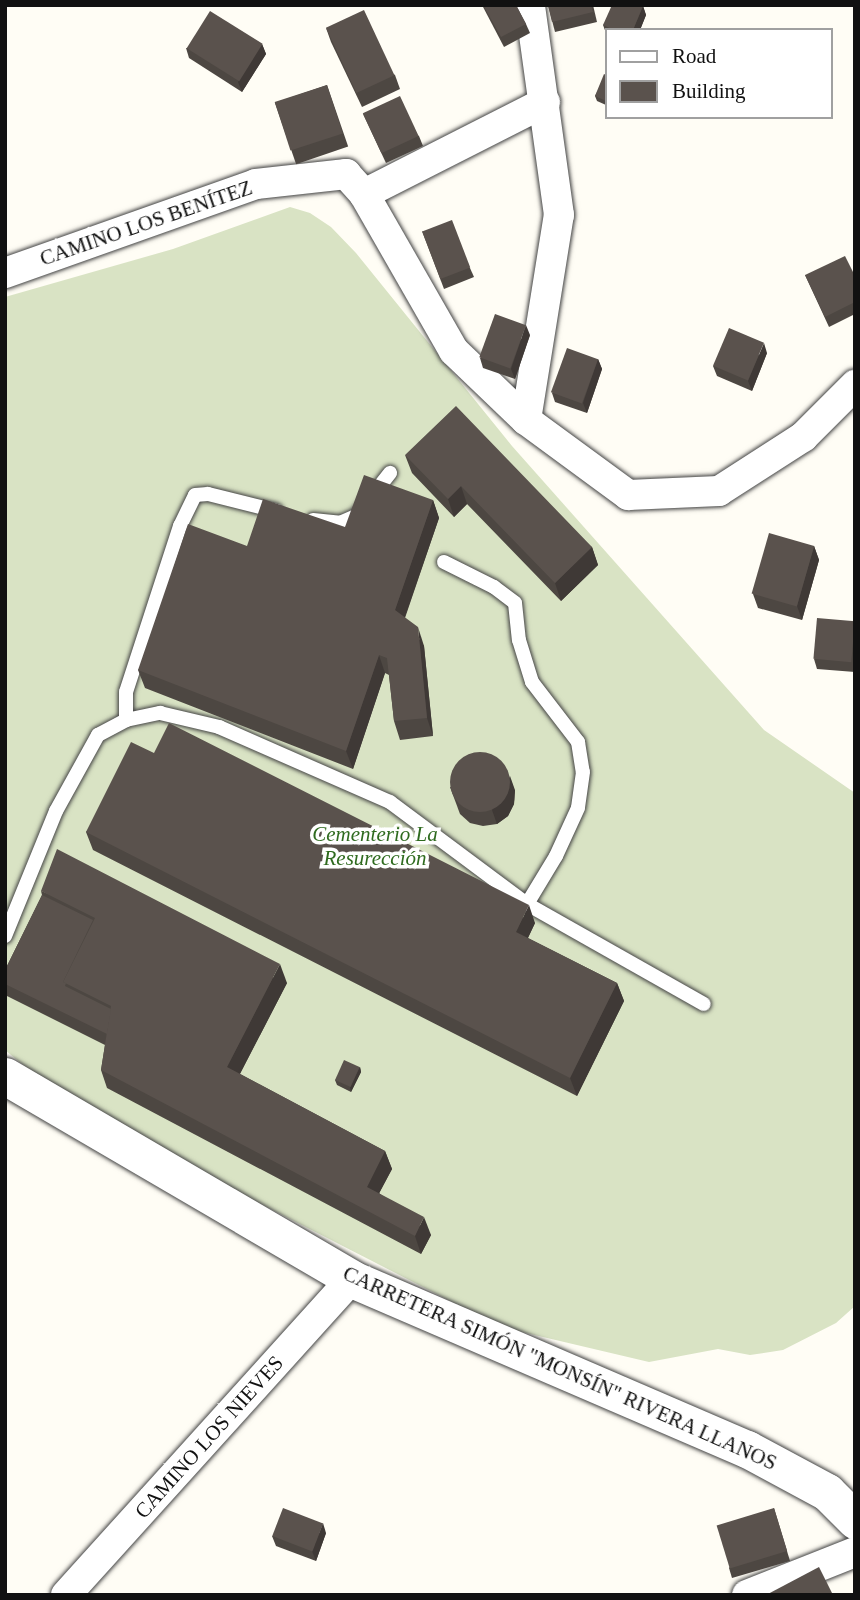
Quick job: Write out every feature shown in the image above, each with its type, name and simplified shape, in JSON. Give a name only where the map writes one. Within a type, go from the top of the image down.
[{"type":"street","points":[[526,420],[559,215],[530,5]]},
{"type":"street","points":[[365,194],[545,102]]},
{"type":"street","name":"CAMINO LOS BENÍTEZ","points":[[5,273],[256,184],[346,174],[365,194],[454,351],[526,420],[628,495],[719,491],[803,437],[855,386]]},
{"type":"street","name":"CARRETERA SIMÓN \"MONSÍN\" RIVERA LLANOS","points":[[5,1076],[352,1279],[747,1449],[827,1493],[855,1520]]},
{"type":"street","name":"CAMINO LOS NIEVES","points":[[66,1595],[352,1279]]},
{"type":"street","points":[[747,1595],[855,1552]]},
{"type":"lane","points":[[126,720],[126,692],[180,526],[195,495],[208,494],[317,521],[340,523],[356,516],[390,473]]},
{"type":"lane","points":[[444,562],[494,587],[514,603],[519,640],[532,682],[578,742],[583,772],[578,808],[556,856],[527,904]]},
{"type":"lane","points":[[5,936],[56,811],[98,734],[126,720],[160,713],[219,727],[390,802],[527,904],[704,1004]]},
{"type":"green space","name":"Cementerio La Resurección","points":[[290,207],[310,213],[331,227],[356,253],[512,446],[764,730],[855,793],[855,1306],[836,1323],[783,1350],[750,1355],[718,1349],[649,1362],[501,1327],[79,1111],[5,1050],[5,297],[173,249]]},
{"type":"building","points":[[483,5],[516,5],[526,24],[501,37]]},
{"type":"building","points":[[548,5],[591,5],[593,12],[552,22]]},
{"type":"building","points":[[612,5],[643,6],[634,28],[610,28],[603,25]]},
{"type":"building","points":[[364,10],[394,75],[356,93],[326,28]]},
{"type":"building","points":[[210,11],[263,44],[239,81],[187,48]]},
{"type":"building","points":[[604,74],[604,100],[595,96]]},
{"type":"building","points":[[327,85],[343,134],[290,150],[275,102]]},
{"type":"building","points":[[400,96],[419,136],[381,153],[363,113]]},
{"type":"building","points":[[452,220],[470,268],[440,279],[422,231]]},
{"type":"building","points":[[845,256],[855,276],[855,302],[825,317],[805,275]]},
{"type":"building","points":[[495,314],[526,325],[510,369],[479,357]]},
{"type":"building","points":[[729,328],[764,343],[748,381],[713,366]]},
{"type":"building","points":[[567,348],[598,359],[582,403],[551,392]]},
{"type":"building","points":[[456,406],[592,547],[555,583],[461,486],[448,499],[405,455]]},
{"type":"building","points":[[364,475],[433,500],[395,610],[418,627],[427,718],[394,721],[387,658],[379,655],[346,751],[138,670],[188,524],[247,546],[263,499],[345,527]]},
{"type":"building","points":[[769,533],[814,546],[797,607],[752,594]]},
{"type":"building","points":[[817,618],[855,621],[851,662],[813,659]]},
{"type":"building","points":[[169,723],[529,905],[516,932],[617,983],[570,1078],[86,832],[131,742],[154,753]]},
{"type":"building","points":[[474,752],[486,752],[505,765],[510,782],[508,794],[497,807],[486,812],[474,812],[455,799],[450,788],[450,776],[463,757]]},
{"type":"building","points":[[57,849],[280,964],[227,1067],[385,1151],[367,1187],[424,1217],[415,1236],[101,1070],[111,1006],[63,982],[95,918],[41,891]]},
{"type":"building","points":[[42,895],[93,920],[63,982],[66,983],[65,986],[111,1009],[107,1034],[5,984],[5,970]]},
{"type":"building","points":[[344,1060],[360,1067],[351,1087],[335,1080]]},
{"type":"building","points":[[283,1508],[323,1523],[312,1551],[272,1536]]},
{"type":"building","points":[[774,1508],[787,1551],[730,1569],[717,1526]]},
{"type":"building","points":[[819,1567],[833,1595],[766,1595]]}]
